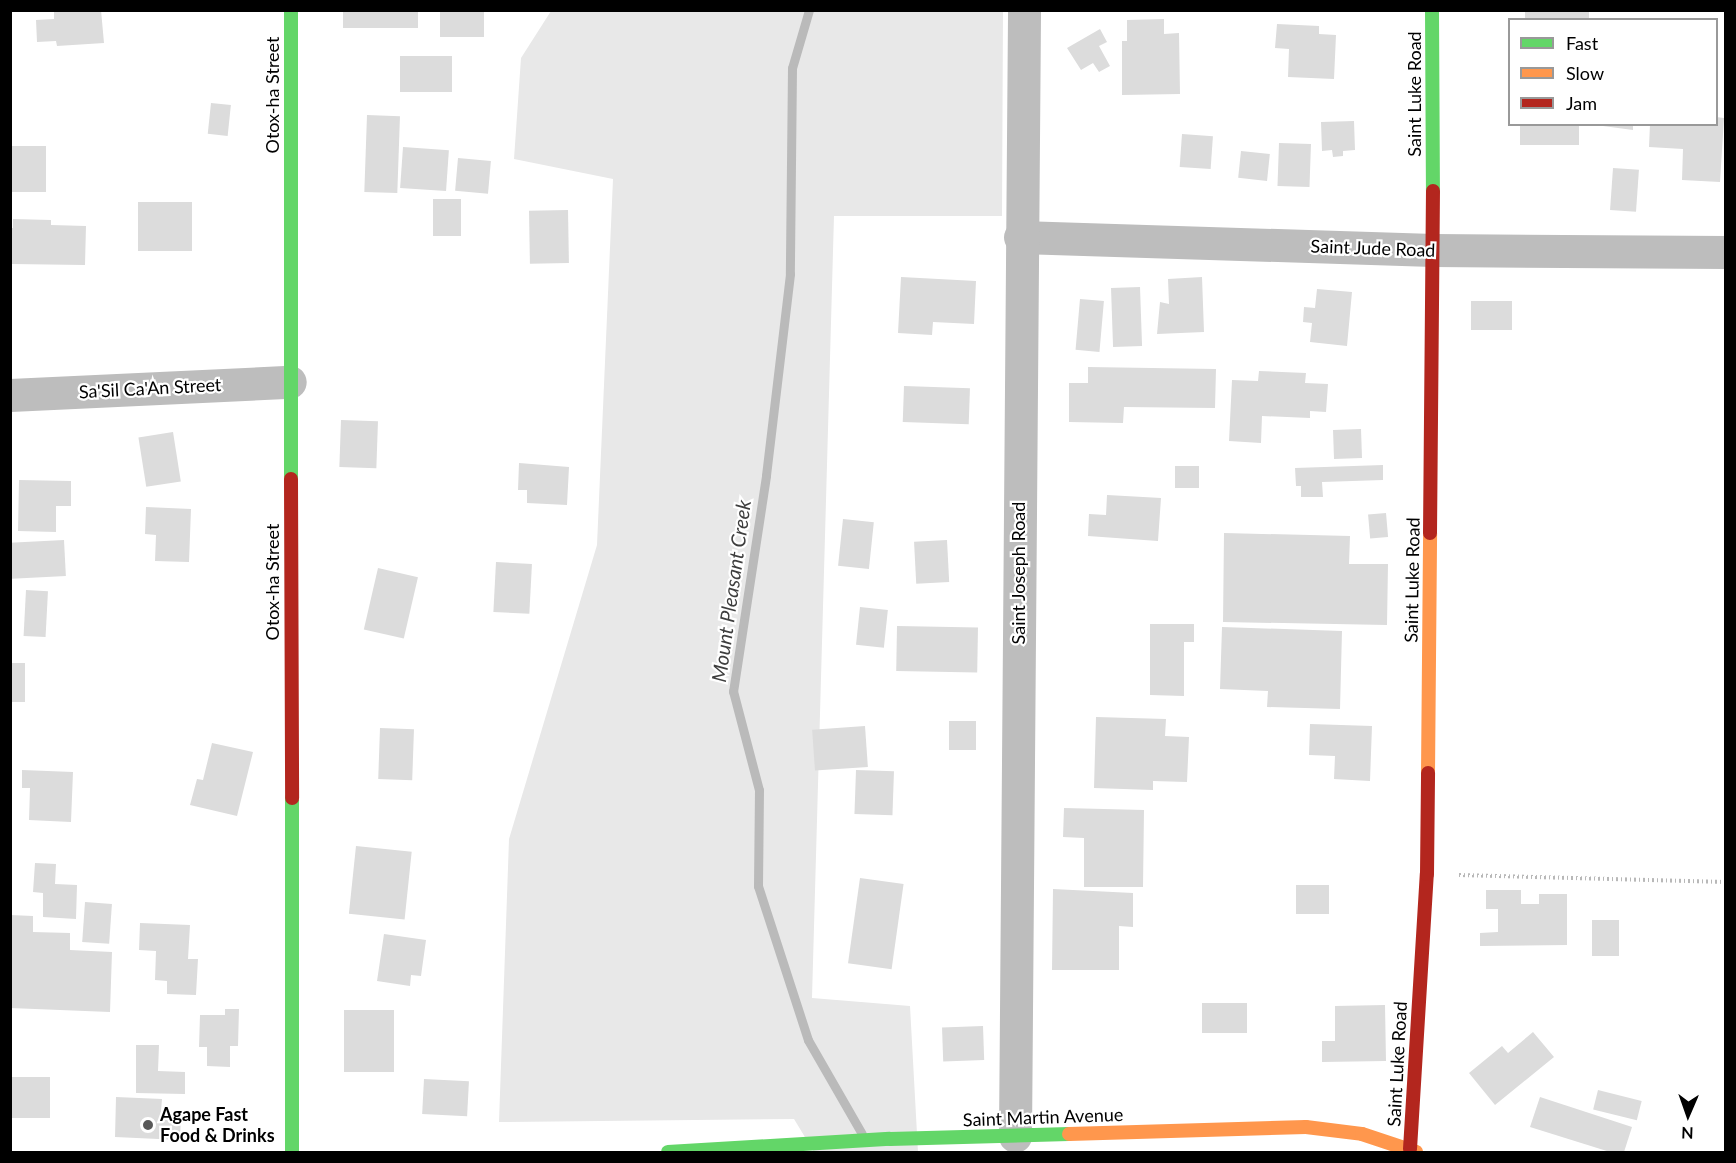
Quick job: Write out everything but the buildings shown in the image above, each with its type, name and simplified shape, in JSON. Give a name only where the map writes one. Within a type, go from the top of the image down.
[{"type":"street","name":"Otox-ha Street","points":[[291,10],[292,1152]]},
{"type":"street","name":"Saint Joseph Road","points":[[1015,1136],[1020,237],[1024,10]]},
{"type":"street","name":"Saint Luke Road","points":[[1413,1150],[1426,874],[1433,250],[1432,10]]},
{"type":"street","name":"Saint Jude Road","points":[[1020,237],[1433,250],[1725,252]]},
{"type":"street","name":"Sa'Sil Ca'An Street","points":[[10,395],[290,382]]},
{"type":"street","name":"Saint Martin Avenue","points":[[668,1152],[786,1149],[819,1143],[890,1139],[1306,1127],[1362,1134],[1413,1150]]},
{"type":"path","points":[[1426,874],[1725,882]]},
{"type":"shaded area","points":[[551,11],[1003,11],[1002,216],[834,216],[812,998],[910,1006],[918,1152],[814,1152],[794,1119],[499,1122],[509,839],[597,545],[613,179],[514,159],[521,58]]},
{"type":"waterway","name":"Mount Pleasant Creek","points":[[809,10],[792,68],[790,274],[766,476],[733,691],[759,790],[758,886],[808,1040],[862,1134]]},
{"type":"traffic: fast","points":[[291,10],[291,479]]},
{"type":"traffic: fast","points":[[1432,10],[1433,191]]},
{"type":"traffic: fast","points":[[292,798],[292,1152]]},
{"type":"traffic: fast","points":[[668,1152],[890,1139],[1069,1134]]},
{"type":"traffic: slow","points":[[1428,773],[1430,533]]},
{"type":"traffic: slow","points":[[1069,1134],[1306,1127],[1362,1134],[1416,1152]]},
{"type":"traffic: jam","points":[[1430,533],[1433,191]]},
{"type":"traffic: jam","points":[[291,479],[292,798]]},
{"type":"traffic: jam","points":[[1410,1149],[1427,874],[1428,773]]},
{"type":"place","name":"Agape Fast Food & Drinks","points":[[148,1125]]}]
